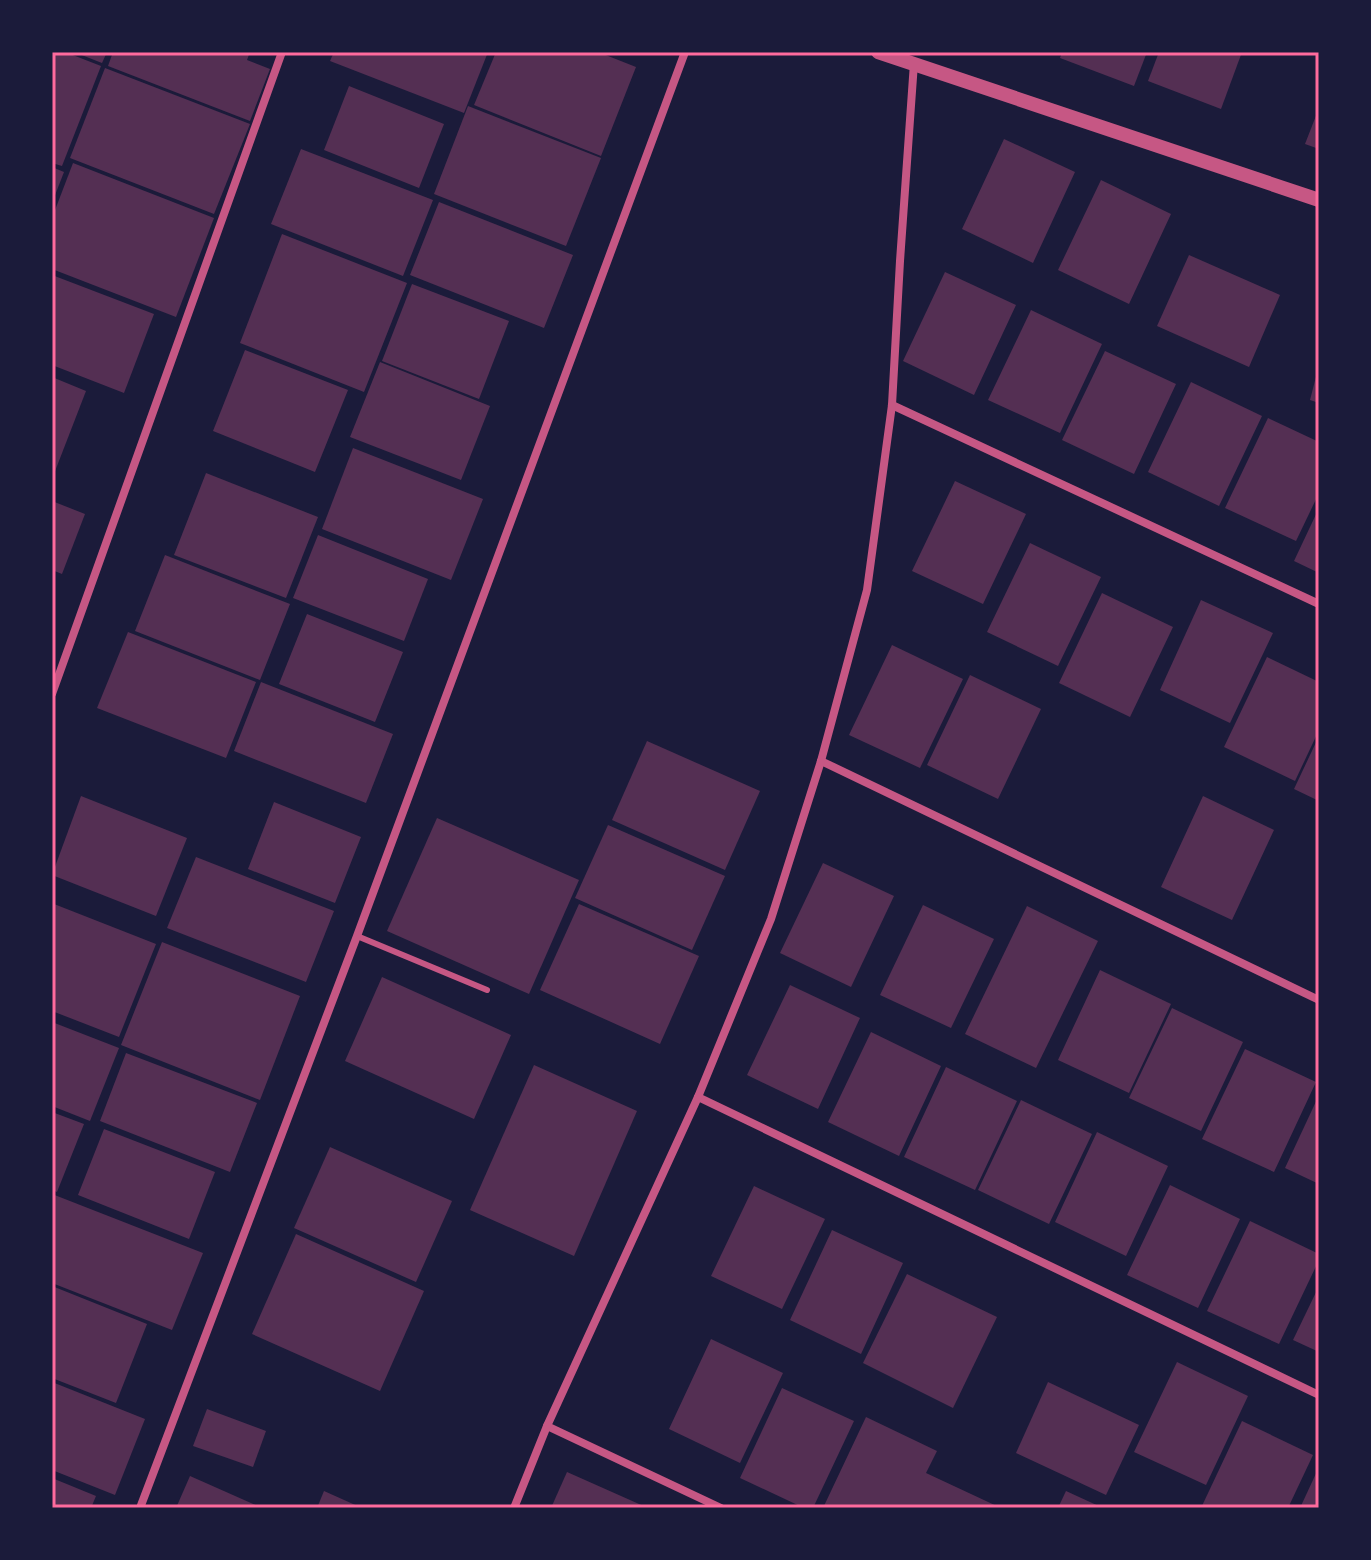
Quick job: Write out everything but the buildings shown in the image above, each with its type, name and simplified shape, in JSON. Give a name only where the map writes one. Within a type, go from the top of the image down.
[{"type":"street","points":[[52,694],[282,52]]},
{"type":"street","points":[[140,1508],[357,936],[685,52]]},
{"type":"street","points":[[878,52],[916,58],[1319,200]]},
{"type":"street","points":[[514,1508],[547,1426],[698,1097],[771,919],[821,761],[867,590],[892,405],[916,58]]},
{"type":"street","points":[[892,405],[1319,604]]},
{"type":"street","points":[[821,761],[1319,1000]]},
{"type":"street","points":[[698,1097],[1319,1395]]},
{"type":"street","points":[[547,1426],[721,1508]]},
{"type":"lane","points":[[357,936],[487,990]]}]
